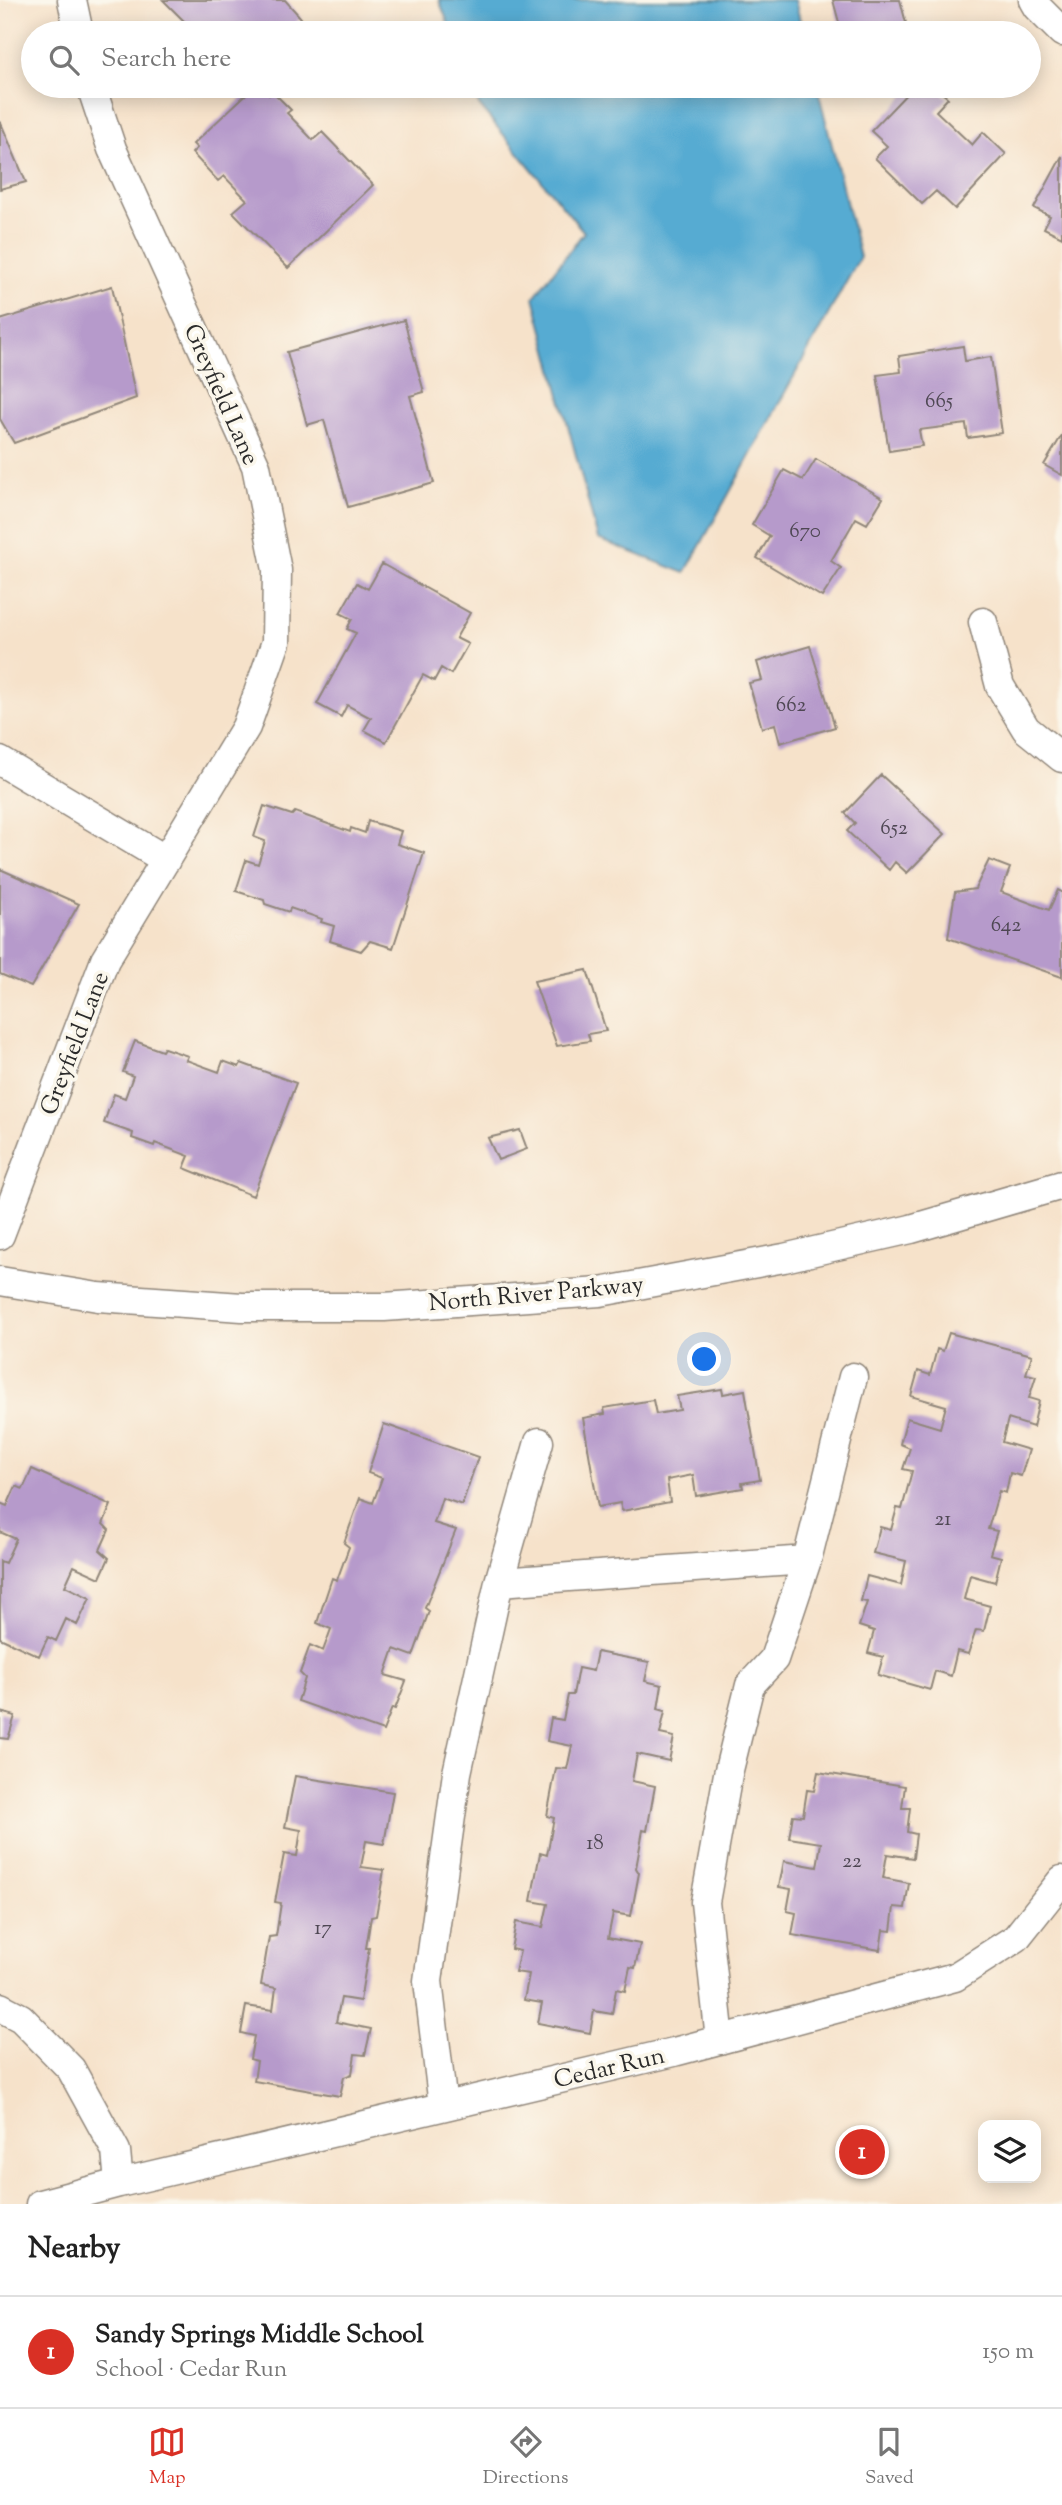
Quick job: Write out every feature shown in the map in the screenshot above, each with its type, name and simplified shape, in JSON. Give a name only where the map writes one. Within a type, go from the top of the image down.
[{"type":"street","points":[[72,0],[76,21]]},
{"type":"street","points":[[1033,0],[1062,32]]},
{"type":"street","name":"Greyfield Lane","points":[[0,1235],[105,960],[246,727],[276,642],[277,570],[256,467],[111,149],[95,98]]},
{"type":"street","points":[[983,622],[1000,686],[1027,729],[1062,758]]},
{"type":"street","points":[[0,761],[166,860]]},
{"type":"street","name":"North River Parkway","points":[[0,1281],[98,1297],[242,1307],[384,1307],[600,1292],[784,1258],[911,1229],[1062,1185]]},
{"type":"street","points":[[720,2040],[705,1902],[728,1774],[750,1685],[775,1659],[807,1560],[853,1377]]},
{"type":"street","points":[[443,2106],[428,1982],[457,1773],[499,1582],[539,1442]]},
{"type":"street","points":[[499,1582],[807,1560]]},
{"type":"street","name":"Cedar Run","points":[[40,2204],[720,2040],[954,1977],[1016,1938],[1062,1880]]},
{"type":"street","points":[[0,2007],[21,2018],[71,2069],[116,2151],[119,2183]]},
{"type":"water","points":[[439,0],[795,0],[800,21],[447,21]]},
{"type":"water","points":[[476,98],[820,98],[860,257],[685,573],[598,539],[534,297],[584,232],[479,105]]},
{"type":"building","points":[[163,0],[285,0],[301,18],[298,21],[184,21]]},
{"type":"building","points":[[833,0],[900,0],[905,21],[839,21]]},
{"type":"building","points":[[242,98],[279,98],[291,110],[287,113],[313,140],[322,132],[373,185],[288,268],[233,212],[247,200],[224,176],[218,181],[192,153],[197,148],[193,144]]},
{"type":"building","points":[[903,98],[948,98],[936,111],[972,145],[983,132],[1006,154],[955,209],[936,191],[922,204],[875,158],[887,146],[871,131]]},
{"type":"building","points":[[0,121],[26,182],[0,189]]},
{"type":"building","points":[[1062,156],[1062,237],[1044,228],[1050,216],[1034,208]]},
{"type":"building","points":[[112,286],[136,398],[14,443],[0,419],[0,320]]},
{"type":"building","points":[[404,320],[424,392],[410,396],[434,483],[348,507],[324,420],[307,425],[287,352]]},
{"type":"building","points":[[963,346],[965,361],[991,357],[1002,433],[968,438],[966,424],[919,430],[922,446],[889,451],[877,375],[901,372],[899,356]]},
{"type":"building","points":[[1062,435],[1062,475],[1044,465]]},
{"type":"building","points":[[816,459],[883,498],[867,524],[856,518],[831,561],[841,568],[822,597],[757,558],[770,536],[752,525],[784,470],[803,480]]},
{"type":"building","points":[[382,564],[470,613],[456,638],[468,644],[451,674],[441,668],[434,681],[423,675],[386,742],[364,730],[371,718],[347,705],[341,717],[317,704],[356,633],[347,629],[352,619],[340,613],[357,583],[368,589]]},
{"type":"building","points":[[810,646],[835,727],[780,743],[775,724],[762,728],[749,683],[762,680],[757,662]]},
{"type":"building","points":[[881,775],[945,834],[907,873],[895,862],[889,870],[847,831],[855,823],[845,813]]},
{"type":"building","points":[[264,806],[292,815],[295,812],[350,832],[351,828],[365,833],[368,821],[401,831],[397,844],[424,853],[393,948],[370,941],[361,951],[330,941],[334,926],[321,922],[322,919],[290,908],[289,912],[236,891],[246,860],[258,864],[265,841],[254,837]]},
{"type":"building","points":[[989,860],[1010,868],[1001,892],[1049,910],[1058,890],[1062,892],[1062,977],[948,938],[955,892],[975,889]]},
{"type":"building","points":[[0,869],[79,904],[31,987],[0,974]]},
{"type":"building","points":[[587,970],[606,1031],[588,1034],[590,1041],[557,1046],[534,981]]},
{"type":"building","points":[[135,1041],[162,1051],[164,1048],[188,1056],[186,1060],[219,1072],[223,1061],[239,1067],[241,1063],[296,1083],[253,1196],[184,1168],[189,1156],[155,1143],[154,1146],[132,1138],[133,1133],[104,1123],[114,1094],[125,1098],[133,1076],[123,1072]]},
{"type":"building","points":[[520,1130],[527,1149],[498,1160],[488,1138]]},
{"type":"building","points":[[949,1333],[1032,1355],[1026,1374],[1036,1376],[1029,1398],[1039,1401],[1033,1427],[1008,1419],[1002,1442],[1029,1450],[1021,1476],[1010,1473],[1006,1493],[999,1491],[988,1529],[997,1531],[990,1554],[1001,1557],[995,1582],[970,1575],[964,1599],[990,1606],[984,1631],[976,1630],[968,1654],[957,1651],[951,1676],[935,1671],[930,1690],[878,1675],[883,1657],[868,1653],[874,1631],[859,1626],[867,1602],[861,1601],[867,1576],[901,1585],[906,1561],[873,1553],[880,1527],[891,1530],[897,1508],[902,1509],[912,1471],[903,1469],[910,1448],[900,1444],[907,1418],[940,1428],[946,1406],[911,1396],[918,1371],[930,1375],[937,1349],[943,1351]]},
{"type":"building","points":[[722,1389],[723,1394],[745,1390],[760,1480],[742,1483],[743,1488],[696,1496],[693,1475],[667,1480],[670,1502],[622,1511],[620,1503],[598,1507],[583,1418],[605,1414],[604,1408],[653,1400],[656,1414],[680,1410],[677,1396]]},
{"type":"building","points":[[384,1424],[478,1457],[462,1505],[442,1498],[434,1523],[456,1530],[425,1608],[429,1611],[413,1656],[394,1649],[385,1675],[406,1681],[383,1731],[298,1701],[305,1678],[300,1673],[310,1645],[323,1651],[331,1629],[317,1623],[332,1578],[337,1580],[349,1547],[344,1543],[360,1498],[373,1503],[382,1478],[368,1473]]},
{"type":"building","points":[[32,1469],[111,1505],[103,1524],[109,1530],[100,1550],[109,1558],[100,1578],[74,1566],[65,1586],[90,1598],[77,1625],[66,1619],[56,1641],[48,1637],[39,1656],[0,1638],[0,1561],[5,1563],[16,1539],[0,1532],[0,1503],[7,1506],[16,1486],[23,1489]]},
{"type":"building","points":[[597,1652],[649,1662],[645,1681],[662,1685],[658,1709],[665,1711],[660,1734],[674,1737],[669,1761],[637,1754],[632,1781],[655,1786],[647,1831],[643,1830],[631,1916],[613,1913],[608,1938],[640,1944],[635,1968],[630,1967],[625,1991],[616,1989],[612,2014],[594,2011],[590,2033],[538,2023],[542,2003],[524,2000],[529,1974],[515,1972],[520,1951],[511,1949],[516,1922],[543,1927],[548,1904],[531,1901],[540,1853],[547,1855],[554,1818],[547,1816],[556,1768],[567,1769],[572,1746],[547,1741],[551,1718],[563,1720],[568,1695],[573,1695],[578,1668],[593,1671]]},
{"type":"building","points":[[0,1712],[15,1716],[8,1739],[0,1738]]},
{"type":"building","points":[[818,1772],[905,1786],[902,1808],[910,1808],[907,1832],[916,1834],[913,1858],[887,1854],[883,1878],[909,1883],[905,1908],[894,1907],[891,1931],[883,1930],[880,1950],[792,1935],[796,1913],[787,1911],[791,1889],[779,1887],[784,1861],[817,1867],[821,1843],[789,1838],[793,1815],[803,1816],[807,1790],[814,1791]]},
{"type":"building","points":[[295,1776],[393,1792],[384,1844],[366,1841],[361,1867],[384,1870],[376,1916],[371,1917],[360,2001],[341,1998],[336,2022],[371,2029],[365,2055],[355,2054],[352,2074],[344,2077],[340,2096],[254,2081],[257,2061],[250,2059],[254,2036],[241,2033],[246,2006],[273,2010],[276,1988],[261,1985],[269,1937],[276,1936],[281,1903],[275,1902],[284,1854],[297,1856],[301,1830],[285,1827]]},
{"type":"place","name":"Sandy Springs Middle School","points":[[862,2152]]}]
